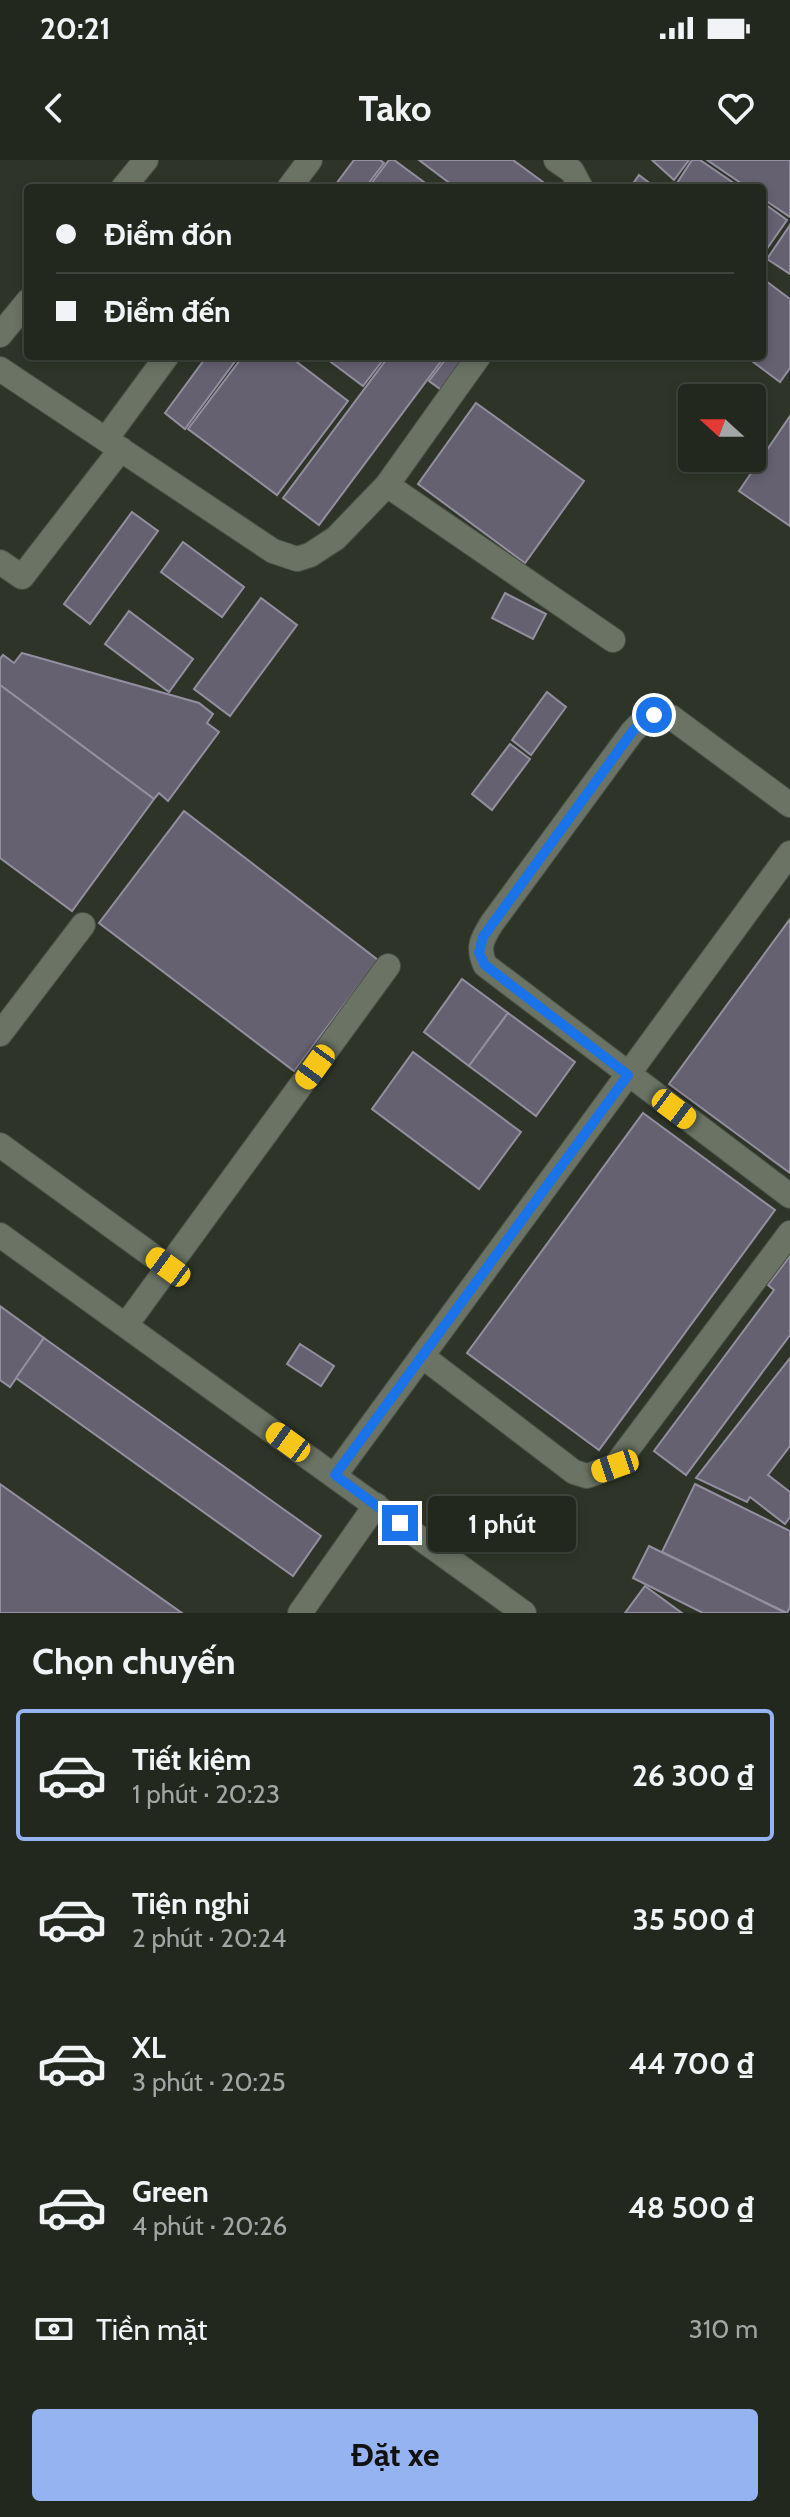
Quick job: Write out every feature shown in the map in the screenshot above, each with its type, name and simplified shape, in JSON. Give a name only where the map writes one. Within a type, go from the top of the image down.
[{"type":"street","points":[[126,184],[146,160]]},
{"type":"street","points":[[292,184],[310,160]]},
{"type":"street","points":[[556,160],[572,171],[579,184]]},
{"type":"street","points":[[0,335],[24,306]]},
{"type":"street","points":[[0,562],[22,577],[114,444],[165,360]]},
{"type":"street","points":[[0,369],[273,551],[297,559],[310,555],[336,538],[387,485],[476,360]]},
{"type":"street","points":[[387,485],[613,640]]},
{"type":"street","points":[[790,805],[671,717],[662,714],[643,720],[483,937],[479,953],[485,965],[790,1196]]},
{"type":"street","points":[[335,1475],[790,853]]},
{"type":"street","points":[[0,1034],[83,925]]},
{"type":"street","points":[[126,1325],[388,966]]},
{"type":"street","points":[[0,1145],[168,1267]]},
{"type":"street","points":[[422,1356],[574,1472],[587,1476],[615,1466],[790,1233]]},
{"type":"street","points":[[0,1235],[524,1613]]},
{"type":"street","points":[[300,1613],[376,1505]]},
{"type":"building","points":[[354,160],[380,160],[384,163],[368,184],[336,184]]},
{"type":"building","points":[[389,160],[394,160],[427,184],[371,184]]},
{"type":"building","points":[[419,160],[513,160],[546,184],[451,184]]},
{"type":"building","points":[[652,160],[689,160],[674,180]]},
{"type":"building","points":[[692,160],[700,160],[735,184],[678,184]]},
{"type":"building","points":[[707,160],[790,160],[790,217],[766,201],[766,184],[742,184]]},
{"type":"building","points":[[639,175],[651,184],[633,184]]},
{"type":"building","points":[[766,205],[787,220],[766,250]]},
{"type":"building","points":[[790,225],[790,274],[767,259]]},
{"type":"building","points":[[766,281],[790,299],[790,368],[780,382],[750,360],[766,360]]},
{"type":"building","points":[[204,360],[236,360],[185,429],[165,413]]},
{"type":"building","points":[[240,360],[294,360],[348,401],[277,495],[188,429]]},
{"type":"building","points":[[328,360],[383,360],[363,386]]},
{"type":"building","points":[[386,360],[442,360],[319,525],[283,498]]},
{"type":"building","points":[[445,360],[472,360],[447,394],[429,381]]},
{"type":"building","points":[[476,403],[584,481],[525,563],[418,484]]},
{"type":"building","points":[[790,416],[790,526],[739,491],[752,472],[766,472],[766,451]]},
{"type":"building","points":[[132,512],[158,531],[90,624],[64,604]]},
{"type":"building","points":[[183,542],[244,587],[222,617],[161,572]]},
{"type":"building","points":[[505,593],[546,614],[533,639],[492,618]]},
{"type":"building","points":[[261,598],[297,625],[230,716],[194,689]]},
{"type":"building","points":[[129,611],[193,659],[169,692],[105,644]]},
{"type":"building","points":[[22,653],[199,703],[213,714],[207,723],[219,732],[168,801],[159,793],[154,799],[0,685],[0,659],[3,655],[14,663]]},
{"type":"building","points":[[0,685],[154,799],[72,911],[0,858]]},
{"type":"building","points":[[547,692],[566,707],[531,755],[512,740]]},
{"type":"building","points":[[510,744],[530,759],[492,810],[472,794]]},
{"type":"building","points":[[184,811],[378,960],[294,1071],[99,923]]},
{"type":"building","points":[[790,919],[790,1173],[669,1084]]},
{"type":"building","points":[[462,979],[508,1013],[469,1066],[424,1032]]},
{"type":"building","points":[[508,1013],[575,1062],[536,1116],[469,1066]]},
{"type":"building","points":[[413,1052],[521,1132],[479,1189],[372,1109]]},
{"type":"building","points":[[643,1113],[775,1210],[599,1450],[467,1353]]},
{"type":"building","points":[[790,1256],[790,1335],[686,1475],[654,1451],[774,1290],[768,1285]]},
{"type":"building","points":[[0,1306],[44,1338],[10,1387],[0,1380]]},
{"type":"building","points":[[44,1338],[321,1536],[293,1576],[16,1378]]},
{"type":"building","points":[[300,1344],[334,1366],[321,1386],[287,1364]]},
{"type":"building","points":[[790,1358],[790,1446],[768,1475],[790,1492],[790,1517],[785,1524],[750,1497],[747,1502],[696,1478]]},
{"type":"building","points":[[0,1484],[182,1613],[0,1613]]},
{"type":"building","points":[[695,1484],[790,1531],[790,1607],[787,1613],[662,1552]]},
{"type":"building","points":[[649,1546],[786,1613],[703,1613],[633,1578]]},
{"type":"building","points":[[645,1586],[682,1613],[625,1613]]},
{"type":"route","points":[[400,1523],[335,1475],[628,1075],[485,965],[479,953],[483,937],[632,732],[643,720],[654,715]]}]
